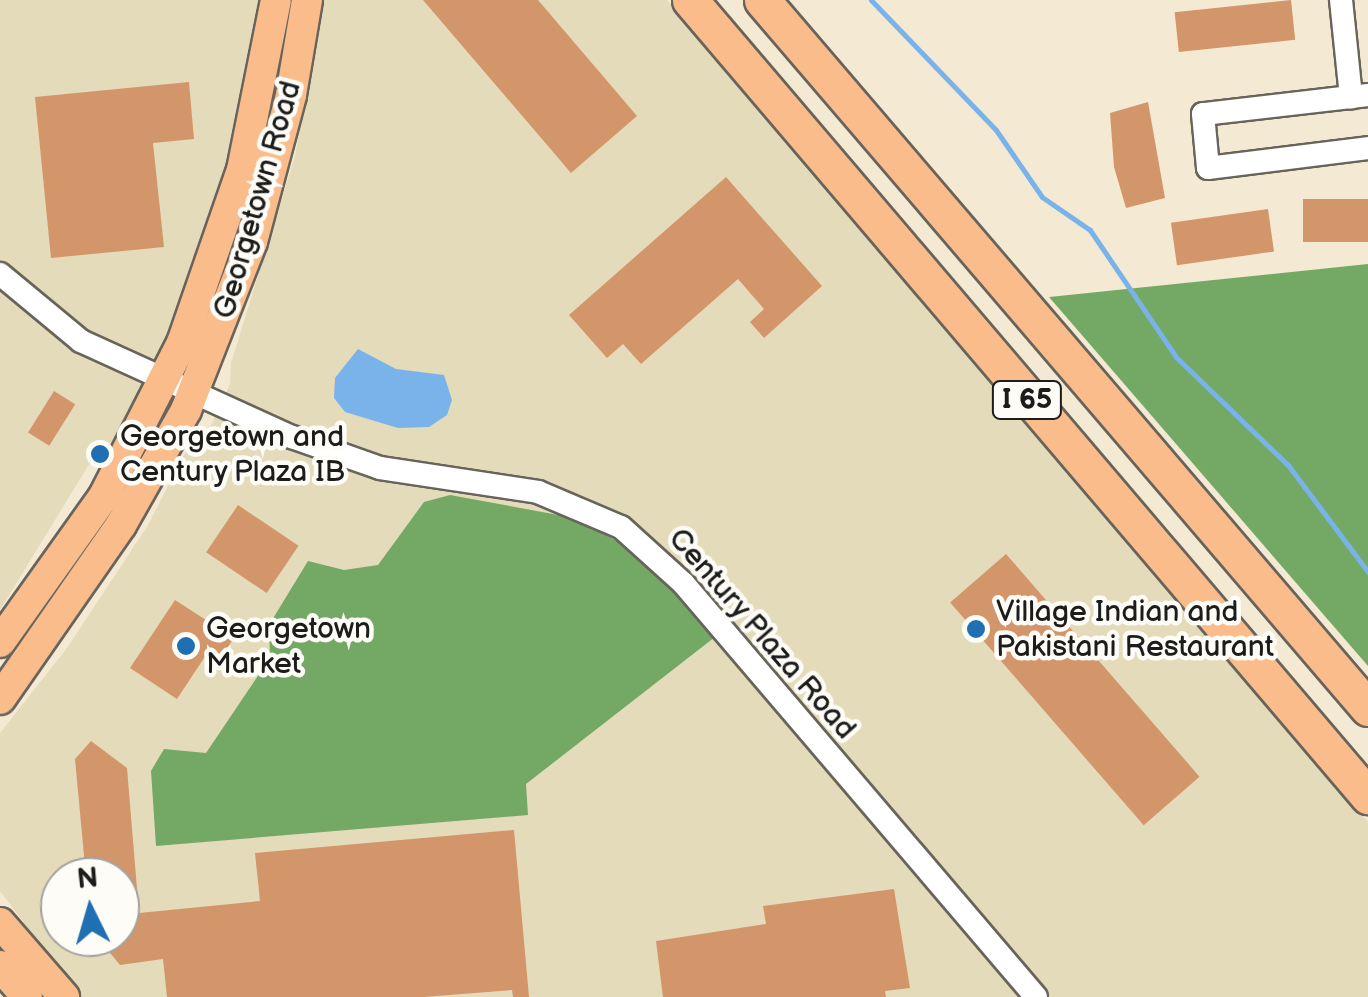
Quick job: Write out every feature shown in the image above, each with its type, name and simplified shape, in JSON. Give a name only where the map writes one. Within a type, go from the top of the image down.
[{"type":"highway","name":"I 65","points":[[690,0],[1368,796]]},
{"type":"highway","name":"I 65","points":[[762,0],[1368,708]]},
{"type":"main road","name":"Georgetown Road","points":[[0,642],[178,389],[230,213],[276,0]]},
{"type":"main road","name":"Georgetown Road","points":[[0,699],[121,525],[264,199],[308,0]]},
{"type":"main road","points":[[0,923],[64,997]]},
{"type":"main road","points":[[0,966],[27,997]]},
{"type":"street","points":[[1341,0],[1360,96],[1203,114],[1208,168],[1368,148]]},
{"type":"street","name":"Century Plaza Road","points":[[0,274],[66,332],[178,389],[362,463],[558,498],[632,536],[682,582],[1030,990]]},
{"type":"shaded area","points":[[0,0],[262,0],[224,176],[162,347],[111,444],[88,466],[0,610]]},
{"type":"shaded area","points":[[323,0],[667,0],[1368,822],[1368,997],[80,997],[50,957],[140,957],[140,857],[40,857],[40,944],[0,891],[0,733],[67,648],[148,525],[186,451],[207,434],[230,384],[231,363],[295,156]]},
{"type":"green space","points":[[1368,264],[1368,666],[1049,297]]},
{"type":"green space","points":[[450,495],[580,519],[648,560],[715,637],[526,784],[528,815],[156,846],[151,771],[164,749],[206,753],[270,658],[269,625],[308,561],[344,570],[378,565],[424,502]]},
{"type":"water","points":[[358,349],[396,369],[444,375],[452,400],[447,415],[429,427],[398,428],[345,412],[334,398],[335,378]]},
{"type":"building","points":[[423,0],[538,0],[637,116],[571,173]]},
{"type":"building","points":[[1291,0],[1295,40],[1179,52],[1175,12]]},
{"type":"building","points":[[189,82],[194,139],[153,143],[164,247],[51,258],[35,97]]},
{"type":"building","points":[[1148,102],[1165,198],[1126,208],[1114,167],[1110,113]]},
{"type":"building","points":[[726,177],[822,286],[764,338],[750,322],[764,309],[738,279],[641,364],[623,344],[607,358],[569,315]]},
{"type":"building","points":[[1303,199],[1368,199],[1368,242],[1303,242]]},
{"type":"building","points":[[1268,209],[1274,252],[1177,265],[1171,223]]},
{"type":"building","points":[[54,391],[75,404],[49,446],[28,433]]},
{"type":"building","points":[[238,505],[299,546],[267,593],[206,552]]},
{"type":"building","points":[[1006,554],[1200,777],[1144,825],[950,603]]},
{"type":"building","name":"Georgetown Market","points":[[175,600],[234,638],[218,662],[206,655],[177,699],[130,668]]},
{"type":"building","points":[[91,741],[127,768],[134,857],[84,857],[75,759]]},
{"type":"building","points":[[514,830],[529,997],[513,997],[512,990],[424,997],[167,997],[163,959],[120,965],[113,957],[140,957],[140,913],[260,901],[255,853]]},
{"type":"building","points":[[894,889],[910,988],[885,991],[886,997],[663,997],[656,941],[766,924],[763,906]]},
{"type":"waterway","points":[[871,0],[996,130],[1042,197],[1090,230],[1176,357],[1288,465],[1368,572]]},
{"type":"place","name":"Georgetown and Century Plaza IB","points":[[100,454]]},
{"type":"place","name":"Village Indian and Pakistani Restaurant","points":[[976,629]]},
{"type":"place","name":"Georgetown Market","points":[[186,646]]}]
